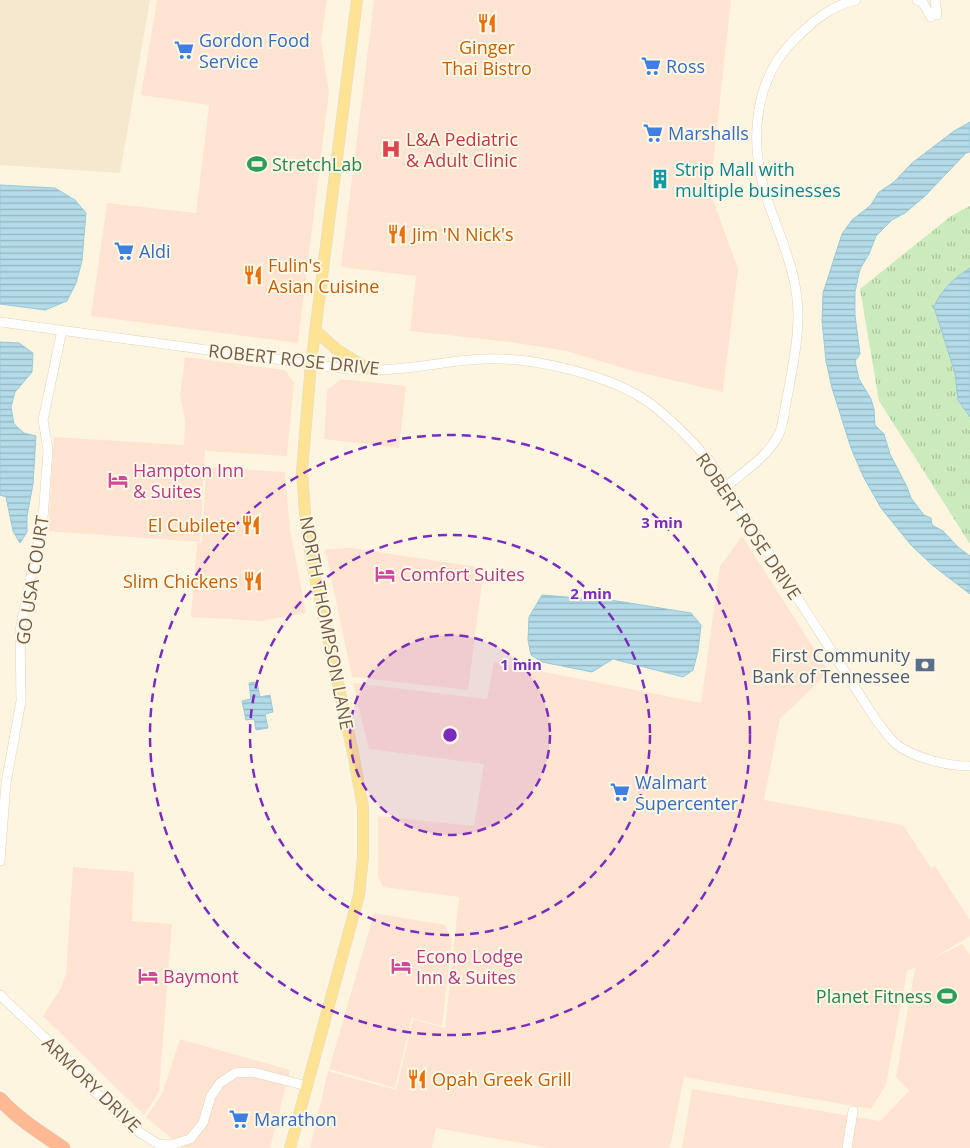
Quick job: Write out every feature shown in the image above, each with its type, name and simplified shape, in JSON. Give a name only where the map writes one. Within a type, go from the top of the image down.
[{"type":"highway","points":[[0,1099],[37,1131],[63,1148]]},
{"type":"main road","name":"NORTH THOMPSON LANE","points":[[290,1148],[358,896],[363,857],[363,807],[311,559],[302,471],[311,364],[357,0]]},
{"type":"main road","points":[[315,330],[336,349],[368,369]]},
{"type":"street","points":[[727,486],[760,458],[772,446],[779,435],[790,380],[797,328],[797,298],[790,265],[765,193],[760,167],[756,141],[756,120],[759,103],[771,71],[784,50],[823,14],[842,3],[856,0]]},
{"type":"street","points":[[917,0],[923,3],[934,16],[934,0]]},
{"type":"street","name":"ROBERT ROSE DRIVE","points":[[0,322],[348,369],[393,370],[486,359],[525,362],[574,371],[613,383],[649,403],[678,426],[708,459],[876,720],[896,744],[927,760],[970,766]]},
{"type":"street","name":"GO USA COURT","points":[[0,861],[6,783],[21,701],[20,630],[43,518],[48,450],[43,420],[62,330]]},
{"type":"street","name":"ARMORY DRIVE","points":[[0,995],[64,1056],[90,1087],[139,1132],[158,1144],[170,1145],[190,1139],[203,1123],[211,1096],[220,1083],[235,1073],[253,1072],[307,1086]]},
{"type":"street","points":[[847,1148],[853,1111]]},
{"type":"shaded area","points":[[0,0],[150,0],[120,173],[0,165]]},
{"type":"shaded area","points":[[157,0],[327,0],[321,41],[329,92],[298,343],[91,316],[107,203],[196,213],[209,105],[141,95]]},
{"type":"shaded area","points":[[374,0],[731,0],[710,191],[738,269],[723,392],[633,371],[566,351],[510,342],[410,331],[416,276],[341,267]]},
{"type":"shaded area","points":[[185,357],[285,370],[294,383],[287,456],[205,451],[200,542],[48,531],[54,437],[184,445],[185,420],[180,395]]},
{"type":"shaded area","points":[[341,379],[406,386],[399,448],[324,439],[327,390]]},
{"type":"shaded area","points":[[206,467],[285,472],[290,529],[306,613],[260,621],[191,617],[197,543],[202,543]]},
{"type":"shaded area","points":[[742,536],[829,672],[780,719],[764,800],[903,825],[931,868],[935,866],[970,920],[970,936],[932,959],[962,944],[970,955],[970,1148],[682,1148],[692,1089],[880,1121],[909,1091],[896,1077],[915,968],[917,967],[907,971],[886,1085],[871,1109],[684,1077],[670,1148],[548,1148],[436,1128],[432,1148],[310,1148],[328,1071],[396,1090],[413,1019],[445,1028],[459,897],[383,887],[378,877],[378,816],[474,826],[484,764],[369,749],[353,683],[487,699],[494,662],[701,703],[720,566]]},
{"type":"shaded area","points":[[352,548],[484,568],[468,690],[352,677],[325,549]]},
{"type":"shaded area","points":[[73,867],[134,872],[132,921],[172,924],[159,1092],[144,1115],[43,1016],[61,988],[66,974]]},
{"type":"shaded area","points":[[374,913],[445,925],[452,939],[442,1026],[412,1018],[395,1088],[329,1069]]},
{"type":"shaded area","points":[[180,1039],[290,1070],[270,1148],[183,1148],[146,1117],[162,1094]]},
{"type":"green space","points":[[970,206],[970,544],[879,401],[860,289],[951,216]]},
{"type":"water","points":[[970,122],[970,152],[966,153],[925,196],[905,213],[892,220],[876,236],[869,254],[860,269],[855,292],[855,315],[860,354],[855,361],[859,379],[871,399],[875,425],[884,434],[890,454],[911,498],[924,515],[931,518],[932,525],[943,531],[958,547],[970,556],[970,594],[932,565],[911,545],[881,508],[863,476],[851,448],[832,388],[826,361],[822,321],[823,293],[842,234],[852,220],[870,206],[879,192],[894,182],[912,163],[954,131]]},
{"type":"water","points":[[0,185],[55,188],[75,200],[86,213],[82,261],[76,283],[67,301],[45,310],[0,304]]},
{"type":"water","points":[[970,268],[970,417],[958,400],[955,373],[934,307],[940,295],[949,285]]},
{"type":"water","points":[[0,342],[19,343],[33,353],[32,372],[15,392],[11,407],[14,424],[24,433],[36,436],[27,532],[20,543],[13,531],[6,497],[0,495]]},
{"type":"water","points":[[542,595],[617,601],[691,613],[701,625],[698,651],[693,670],[683,677],[613,659],[592,672],[542,662],[531,655],[528,640],[529,617]]},
{"type":"water","points":[[257,682],[260,697],[270,695],[273,712],[265,714],[268,728],[256,730],[254,719],[246,720],[242,701],[251,699],[249,683]]},
{"type":"place","name":"Ginger Thai Bistro","points":[[487,23]]},
{"type":"place","name":"Gordon Food Service","points":[[184,50]]},
{"type":"place","name":"Ross","points":[[651,66]]},
{"type":"place","name":"Marshalls","points":[[653,133]]},
{"type":"place","name":"L&A Pediatric & Adult Clinic","points":[[391,149]]},
{"type":"place","name":"StretchLab","points":[[257,164]]},
{"type":"place","name":"Strip Mall with multiple businesses","points":[[660,179]]},
{"type":"place","name":"Jim 'N Nick's","points":[[397,234]]},
{"type":"place","name":"Aldi","points":[[124,251]]},
{"type":"place","name":"Fulin's Asian Cuisine","points":[[253,275]]},
{"type":"place","name":"Hampton Inn & Suites","points":[[118,480]]},
{"type":"place","name":"El Cubilete","points":[[251,525]]},
{"type":"place","name":"Comfort Suites","points":[[385,574]]},
{"type":"place","name":"Slim Chickens","points":[[253,581]]},
{"type":"place","name":"First Community Bank of Tennessee","points":[[925,665]]},
{"type":"place","name":"Walmart Supercenter","points":[[620,792]]},
{"type":"place","name":"Econo Lodge Inn & Suites","points":[[401,966]]},
{"type":"place","name":"Baymont","points":[[148,976]]},
{"type":"place","name":"Planet Fitness","points":[[947,996]]},
{"type":"place","name":"Opah Greek Grill","points":[[417,1079]]},
{"type":"place","name":"Marathon","points":[[239,1119]]}]
